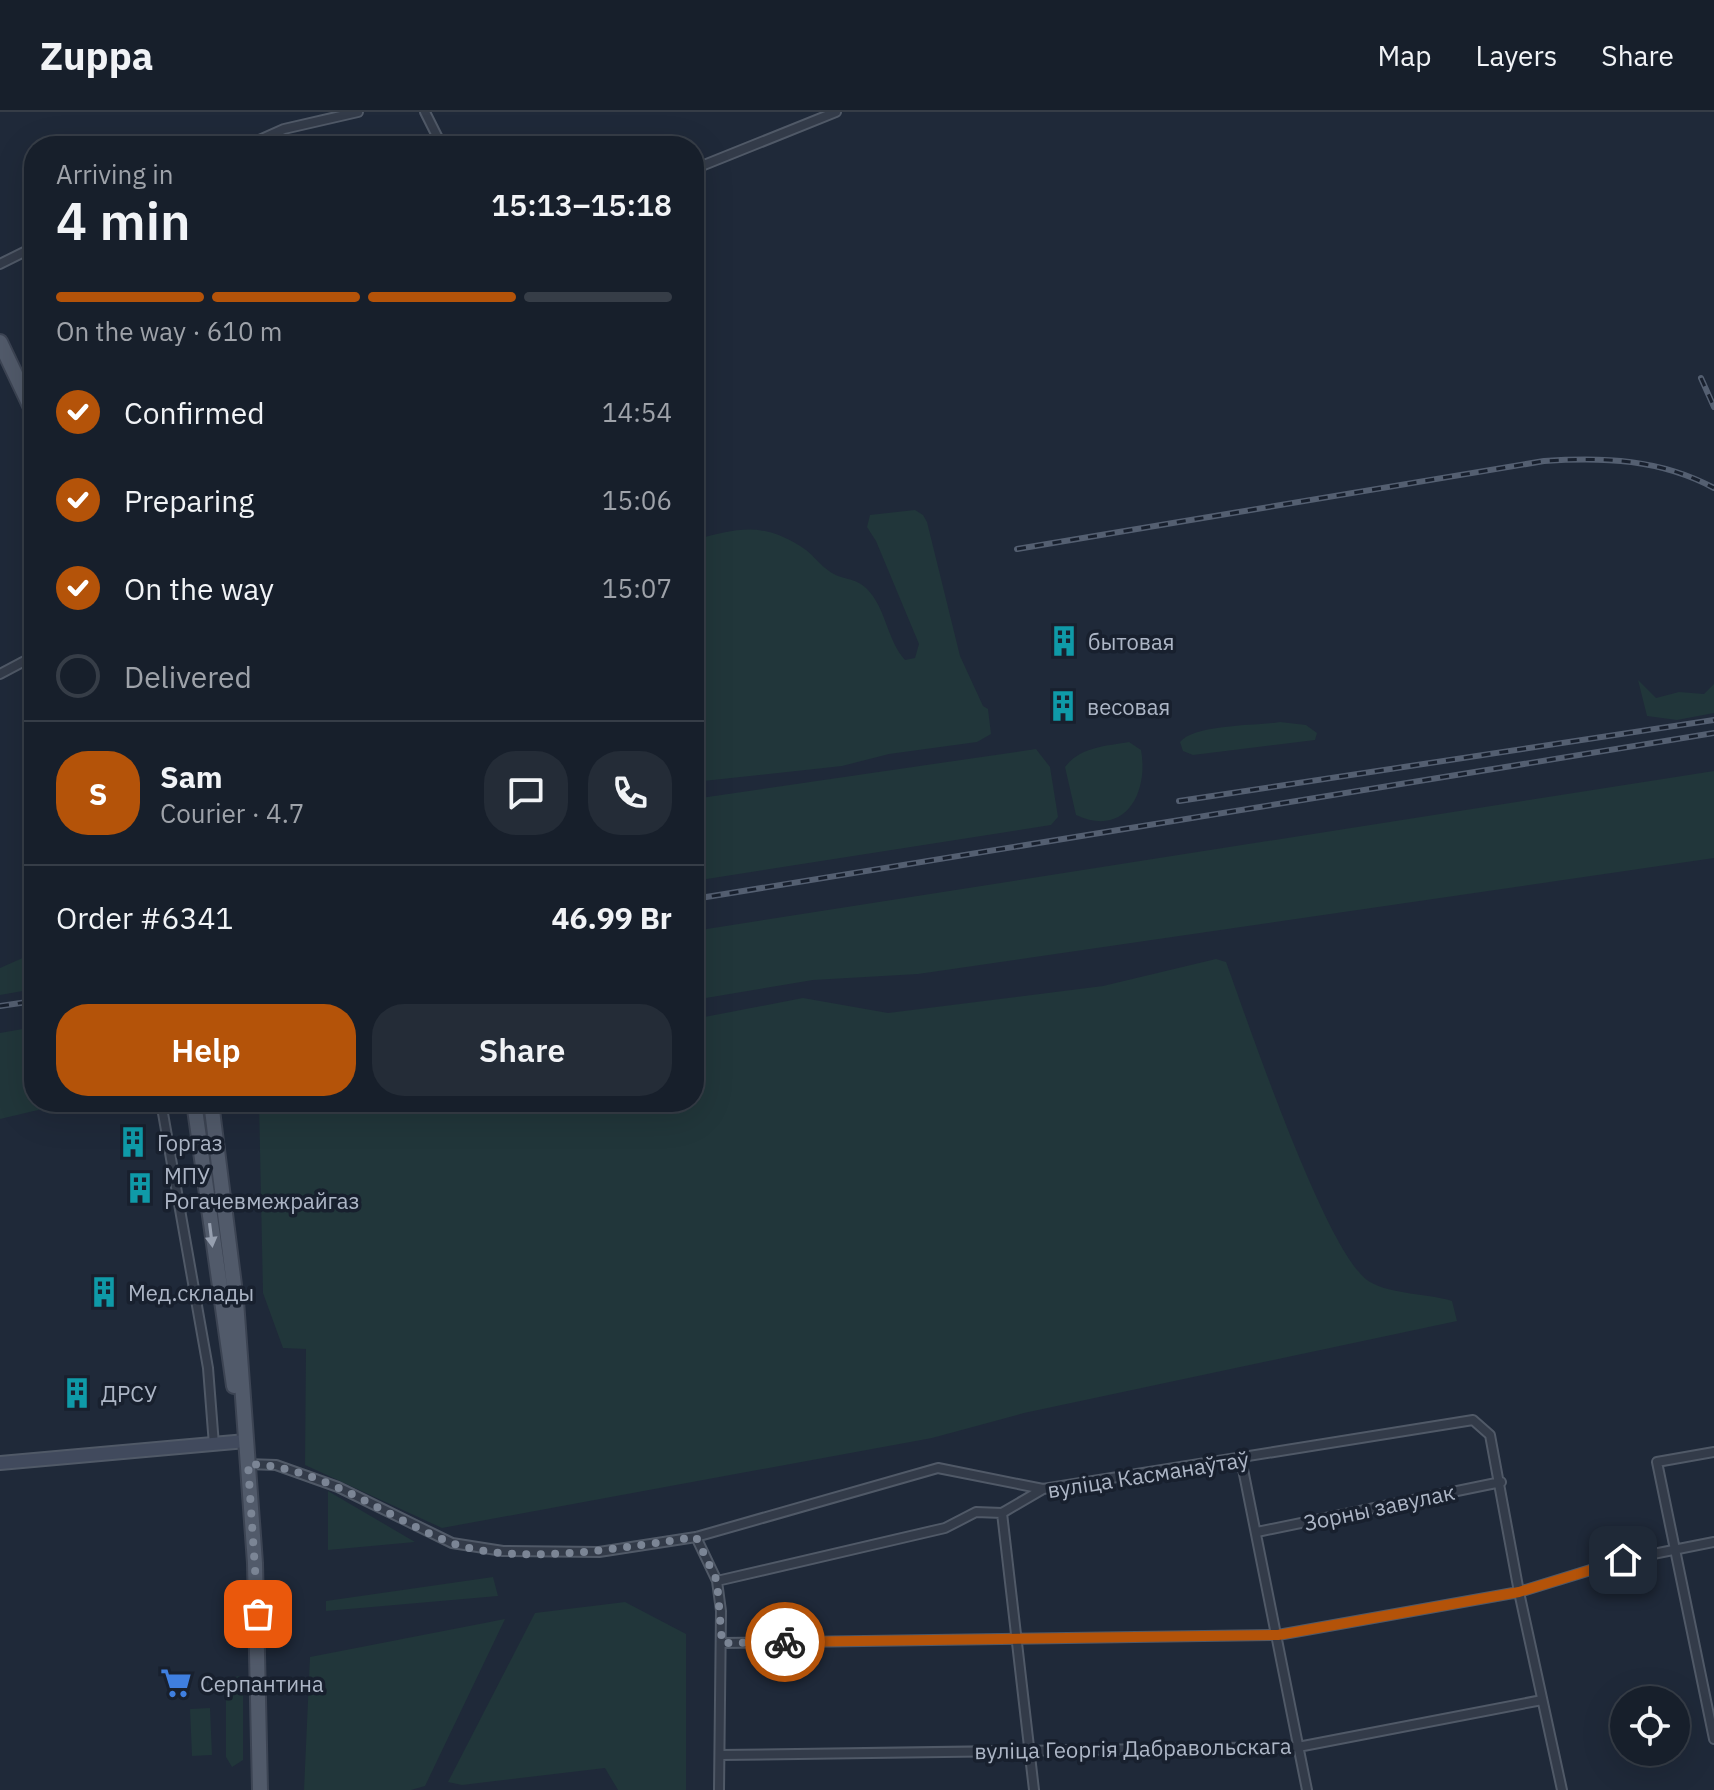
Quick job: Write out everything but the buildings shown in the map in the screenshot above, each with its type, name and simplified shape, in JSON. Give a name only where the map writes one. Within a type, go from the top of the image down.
[{"type":"main road","points":[[0,342],[24,393]]},
{"type":"main road","points":[[195,1112],[224,1324],[246,1441]]},
{"type":"main road","points":[[212,1112],[236,1301],[248,1464],[260,1664],[260,1790]]},
{"type":"street","points":[[268,136],[284,129],[358,112]]},
{"type":"street","points":[[425,112],[437,136]]},
{"type":"street","points":[[704,165],[836,112]]},
{"type":"street","points":[[0,264],[24,252]]},
{"type":"street","points":[[0,674],[24,661]]},
{"type":"street","points":[[163,1112],[208,1368],[214,1445]]},
{"type":"street","name":"вуліца Касманаўтаў","points":[[717,1581],[945,1528],[976,1512],[1002,1513],[1043,1489],[1473,1420],[1490,1435],[1501,1482]]},
{"type":"street","points":[[0,1463],[246,1441]]},
{"type":"street","points":[[1714,1452],[1657,1462],[1714,1739]]},
{"type":"street","points":[[1241,1459],[1307,1790]]},
{"type":"street","points":[[248,1464],[276,1465],[338,1487],[470,1548],[599,1552],[696,1537],[938,1468],[1043,1489]]},
{"type":"street","points":[[1501,1482],[1519,1592],[1562,1790]]},
{"type":"street","name":"Зорны завулак","points":[[1257,1532],[1501,1482]]},
{"type":"street","points":[[1002,1513],[1034,1790]]},
{"type":"street","points":[[696,1537],[717,1581],[722,1643],[719,1790]]},
{"type":"street","points":[[722,1643],[1278,1635],[1519,1592],[1673,1549],[1714,1542]]},
{"type":"street","name":"вуліца Георгія Дабравольскага","points":[[720,1755],[1298,1747],[1542,1700]]},
{"type":"green space","points":[[915,510],[927,522],[960,656],[983,706],[988,709],[991,734],[977,742],[889,754],[842,766],[704,781],[704,537],[751,530],[764,531],[791,541],[833,574],[858,582],[867,589],[878,605],[899,652],[905,660],[915,658],[919,644],[876,541],[867,527],[870,515]]},
{"type":"green space","points":[[1638,680],[1656,698],[1679,692],[1704,694],[1714,684],[1714,713],[1677,720],[1647,716]]},
{"type":"green space","points":[[1280,722],[1306,725],[1317,733],[1315,740],[1193,755],[1183,751],[1180,742],[1188,736],[1212,729]]},
{"type":"green space","points":[[1129,742],[1141,750],[1143,766],[1137,796],[1130,807],[1108,821],[1093,821],[1076,815],[1065,767],[1086,751]]},
{"type":"green space","points":[[1036,749],[1050,767],[1058,817],[1051,825],[704,879],[704,798]]},
{"type":"green space","points":[[1714,771],[1714,858],[918,974],[813,980],[704,998],[704,929]]},
{"type":"green space","points":[[24,957],[24,991],[0,995],[0,968]]},
{"type":"green space","points":[[1216,959],[1226,962],[1269,1082],[1311,1185],[1352,1263],[1370,1282],[1379,1286],[1452,1301],[1457,1321],[1024,1413],[932,1438],[442,1528],[305,1465],[306,1349],[283,1348],[263,1293],[259,1112],[704,1112],[704,1017],[803,998],[888,1013],[1103,986]]},
{"type":"green space","points":[[24,1029],[24,1112],[30,1112],[0,1119],[0,1033]]},
{"type":"green space","points":[[328,1491],[415,1542],[328,1550]]},
{"type":"green space","points":[[493,1577],[498,1596],[326,1611],[326,1601]]},
{"type":"green space","points":[[625,1602],[686,1634],[686,1790],[618,1790],[605,1768],[462,1785],[448,1782],[535,1613]]},
{"type":"green space","points":[[505,1619],[425,1786],[411,1790],[304,1790],[310,1657]]},
{"type":"green space","points":[[239,1676],[243,1681],[243,1760],[232,1767],[226,1757],[226,1687],[231,1678]]},
{"type":"green space","points":[[210,1708],[212,1755],[192,1756],[190,1709]]},
{"type":"railway","points":[[1701,378],[1714,407]]},
{"type":"railway","points":[[1017,549],[1544,461],[1588,459],[1631,462],[1673,471],[1714,488]]},
{"type":"railway","points":[[1179,801],[1714,720]]},
{"type":"railway","points":[[704,897],[1714,733]]},
{"type":"railway","points":[[0,1006],[24,1002]]},
{"type":"way so far","points":[[258,1614],[248,1464],[276,1465],[338,1487],[452,1543],[470,1548],[599,1552],[696,1537],[717,1581],[722,1643],[785,1642]]},
{"type":"place","name":"бытовая","points":[[1064,641]]},
{"type":"place","name":"весовая","points":[[1063,706]]},
{"type":"place","name":"Горгаз","points":[[133,1142]]},
{"type":"place","name":"МПУ Рогачевмежрайгаз","points":[[140,1188]]},
{"type":"place","name":"Мед.склады","points":[[104,1292]]},
{"type":"place","name":"ДРСУ","points":[[77,1393]]},
{"type":"place","name":"Серпантина","points":[[176,1683]]},
{"type":"route","points":[[785,1642],[1278,1635],[1519,1592],[1623,1560]]}]
